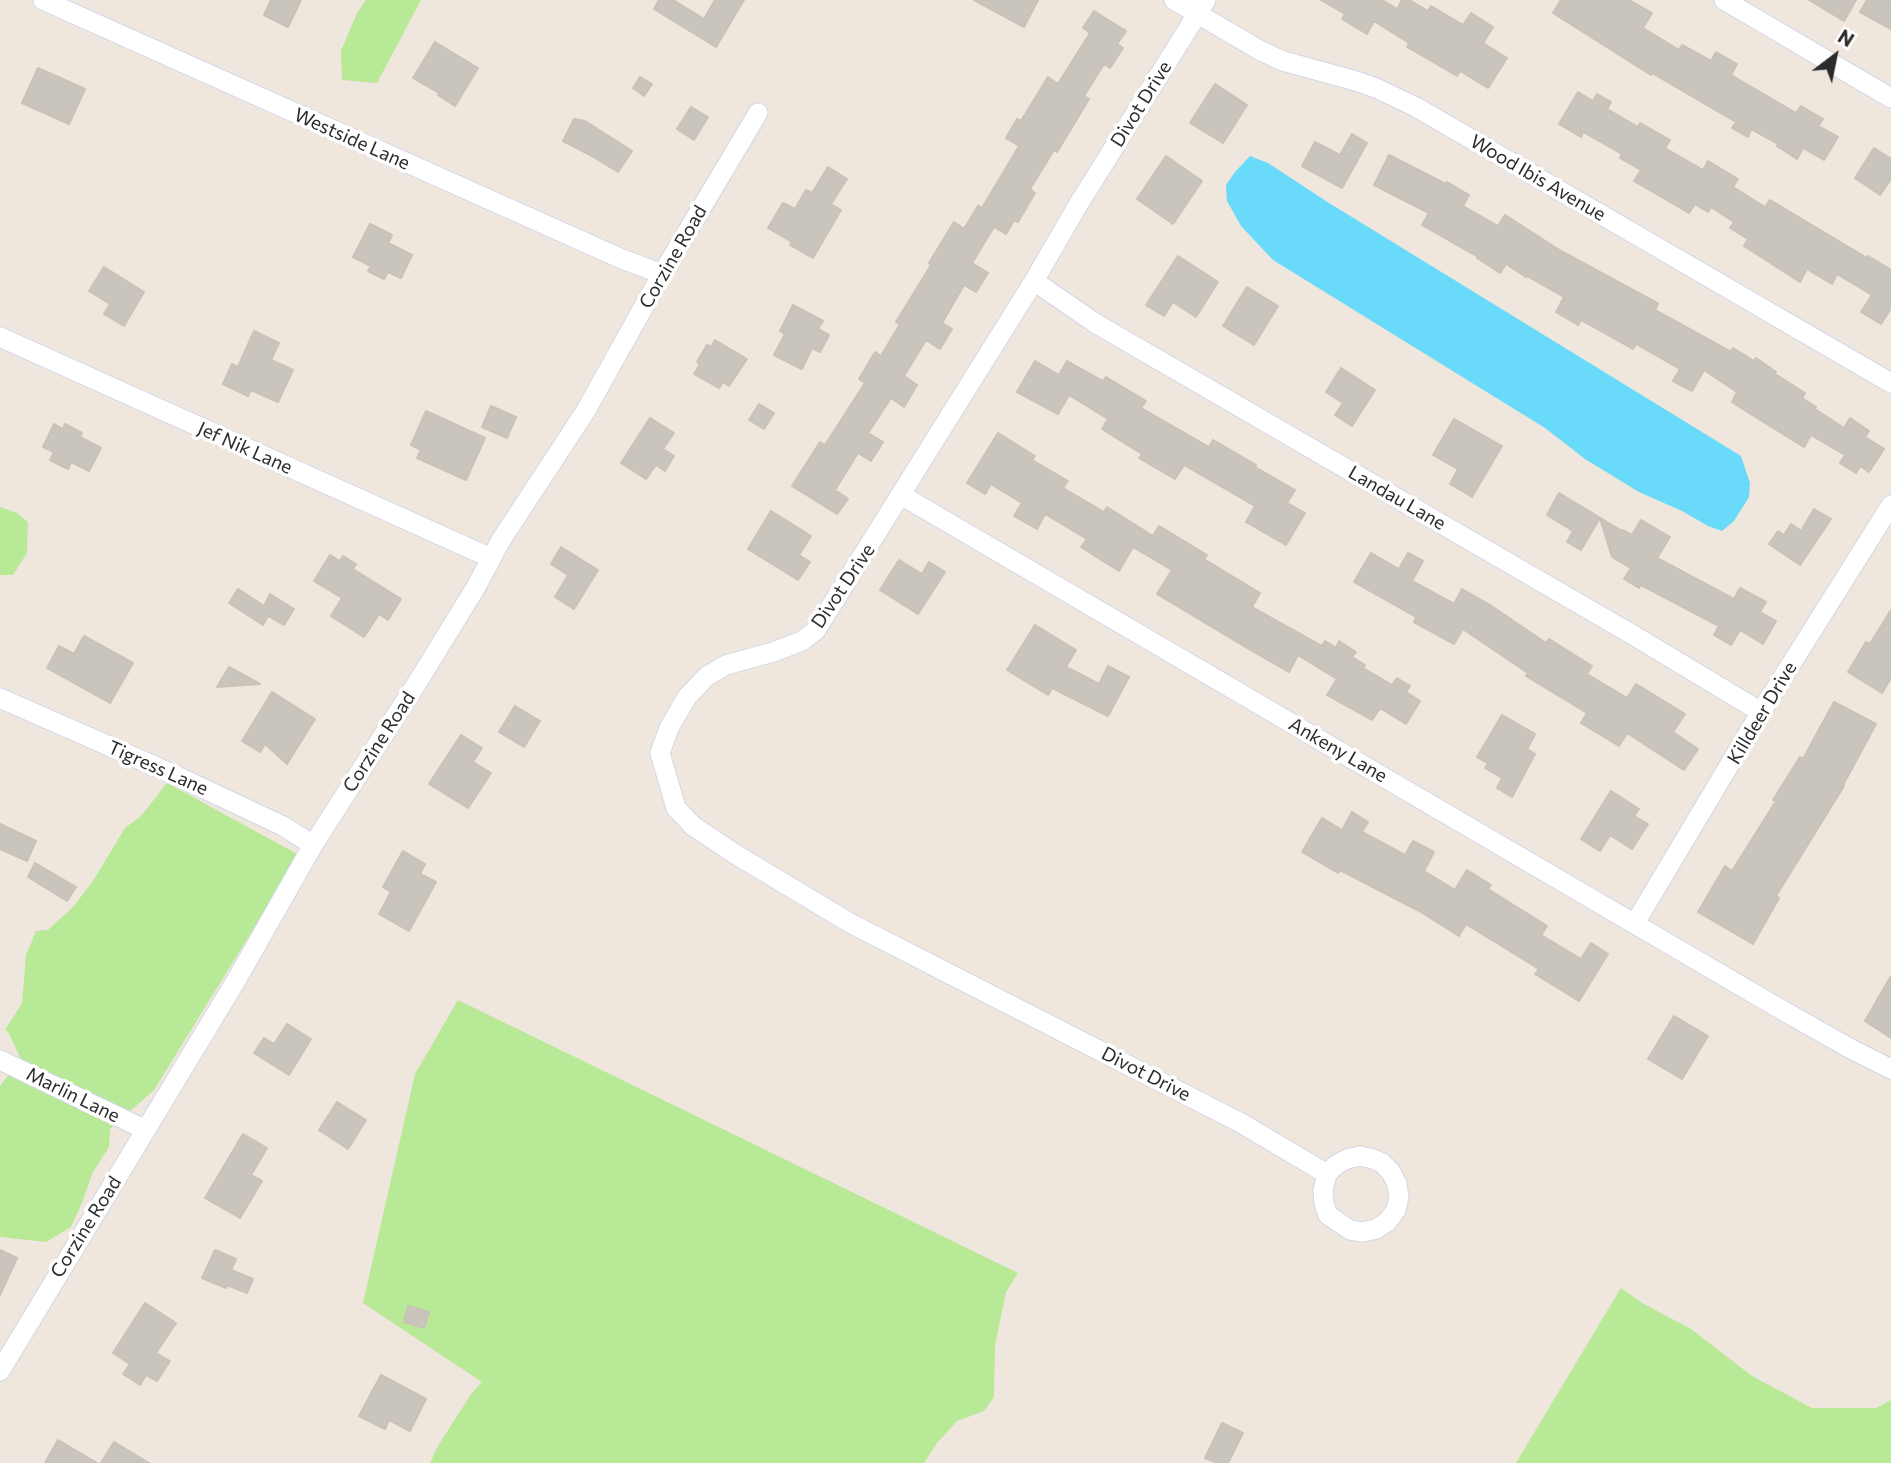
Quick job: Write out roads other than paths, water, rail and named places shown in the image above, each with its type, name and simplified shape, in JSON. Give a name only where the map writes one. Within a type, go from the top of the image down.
[{"type":"street","name":"Westside Lane","points":[[43,0],[305,119],[622,259],[663,274]]},
{"type":"street","name":"Wood Ibis Avenue","points":[[1174,0],[1202,7],[1261,51],[1283,61],[1356,81],[1416,107],[1891,383]]},
{"type":"street","points":[[1724,0],[1891,97]]},
{"type":"street","name":"Divot Drive","points":[[1202,7],[816,630],[802,641],[726,665],[706,677],[687,697],[669,728],[660,753],[676,808],[693,826],[725,847],[850,923],[1241,1123],[1327,1174]]},
{"type":"street","name":"Corzine Road","points":[[0,1371],[237,979],[313,845],[585,412],[758,113]]},
{"type":"street","name":"Landau Lane","points":[[1034,281],[1095,323],[1761,712]]},
{"type":"street","name":"Jef Nik Lane","points":[[0,337],[491,558]]},
{"type":"street","name":"Ankeny Lane","points":[[901,495],[1775,1006],[1891,1069]]},
{"type":"street","name":"Killdeer Drive","points":[[1635,923],[1761,712],[1891,505]]},
{"type":"street","name":"Tigress Lane","points":[[0,698],[283,825],[313,845]]},
{"type":"street","name":"Marlin Lane","points":[[0,1060],[146,1130]]},
{"type":"water","points":[[1250,156],[1268,163],[1741,456],[1750,483],[1749,497],[1734,521],[1722,531],[1639,492],[1585,459],[1545,428],[1273,260],[1241,226],[1227,201],[1226,185]]}]
